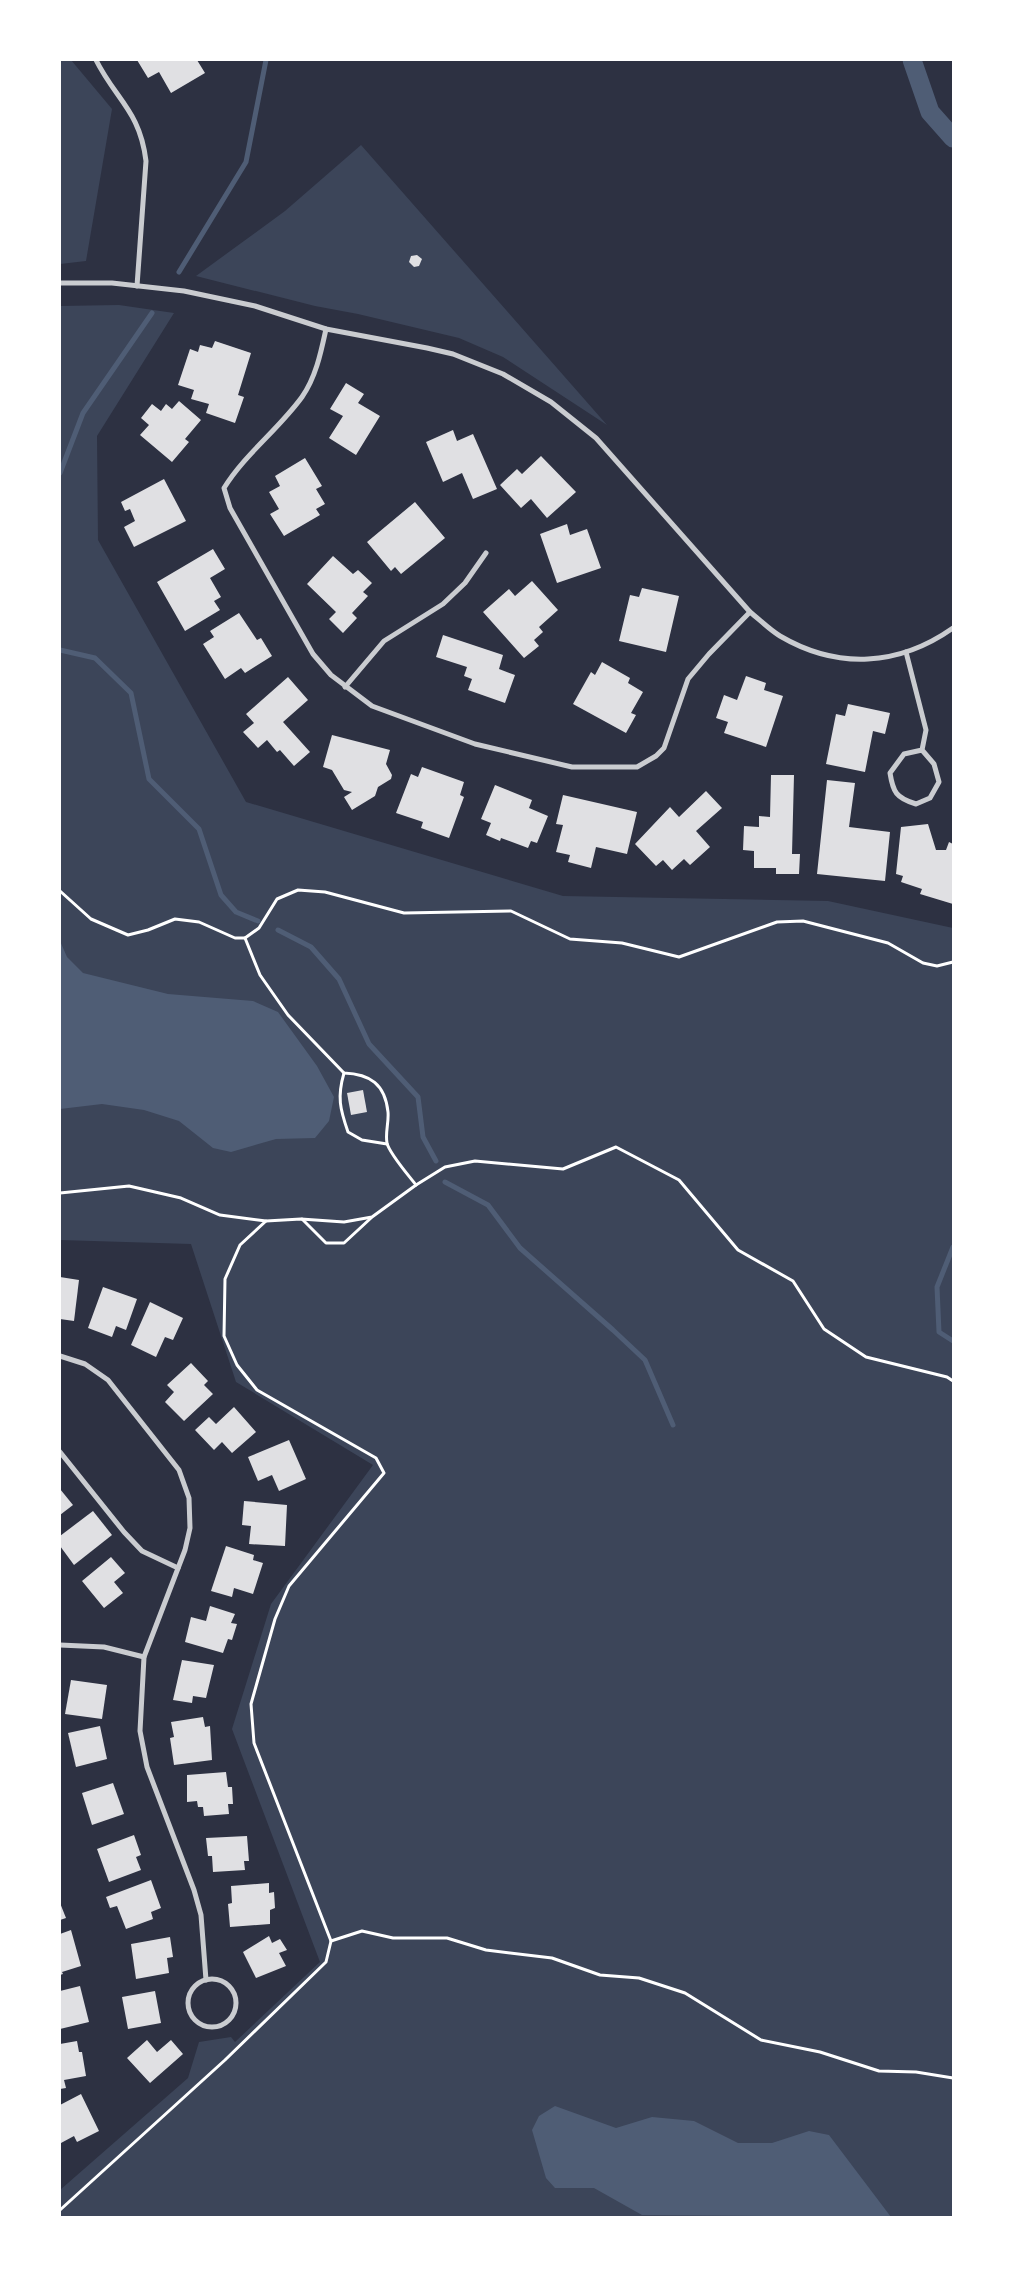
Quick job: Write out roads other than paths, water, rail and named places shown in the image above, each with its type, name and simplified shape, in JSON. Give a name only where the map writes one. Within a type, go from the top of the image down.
[{"type":"street","points":[[96,60],[103,74],[132,113],[144,144],[146,161],[137,286]]},
{"type":"street","points":[[60,283],[112,283],[184,291],[255,306],[326,329],[453,354],[503,374],[551,402],[596,438],[750,612],[779,636],[813,652],[849,660],[880,658],[906,652],[935,640],[953,628]]},
{"type":"street","points":[[326,329],[318,364],[303,396],[281,424],[234,471],[224,488],[230,508],[313,654],[331,675],[372,706],[475,744],[572,767],[636,768],[656,756],[664,748],[688,679],[708,654],[750,612]]},
{"type":"street","points":[[345,687],[384,641],[443,604],[465,583],[486,553]]},
{"type":"street","points":[[906,652],[926,730],[922,750]]},
{"type":"street","points":[[922,750],[934,764],[939,782],[930,798],[916,804],[902,800],[892,788],[890,772],[904,754],[922,750]]},
{"type":"street","points":[[60,1356],[85,1364],[108,1380],[179,1470],[189,1498],[190,1528],[178,1568],[144,1657],[140,1730],[146,1766],[194,1890],[201,1915],[206,1980]]},
{"type":"street","points":[[60,1452],[124,1532],[142,1550],[178,1568]]},
{"type":"street","points":[[60,1646],[104,1647],[144,1657]]},
{"type":"street","points":[[206,1980],[223,1981],[234,1993],[236,2002],[231,2018],[217,2027],[201,2025],[189,2013],[188,1997],[198,1983],[206,1980]]},
{"type":"waterway","points":[[179,272],[246,162],[266,60]]},
{"type":"waterway","points":[[912,60],[930,112],[953,138]]},
{"type":"waterway","points":[[60,473],[83,413],[152,313]]},
{"type":"waterway","points":[[60,650],[95,658],[131,693],[149,779],[199,829],[221,895],[236,912],[258,921]]},
{"type":"waterway","points":[[278,930],[311,947],[339,979],[369,1044],[418,1097],[423,1137],[436,1161]]},
{"type":"waterway","points":[[445,1182],[488,1205],[520,1248],[645,1360],[673,1425]]},
{"type":"waterway","points":[[953,1247],[937,1287],[939,1332],[953,1341]]}]
